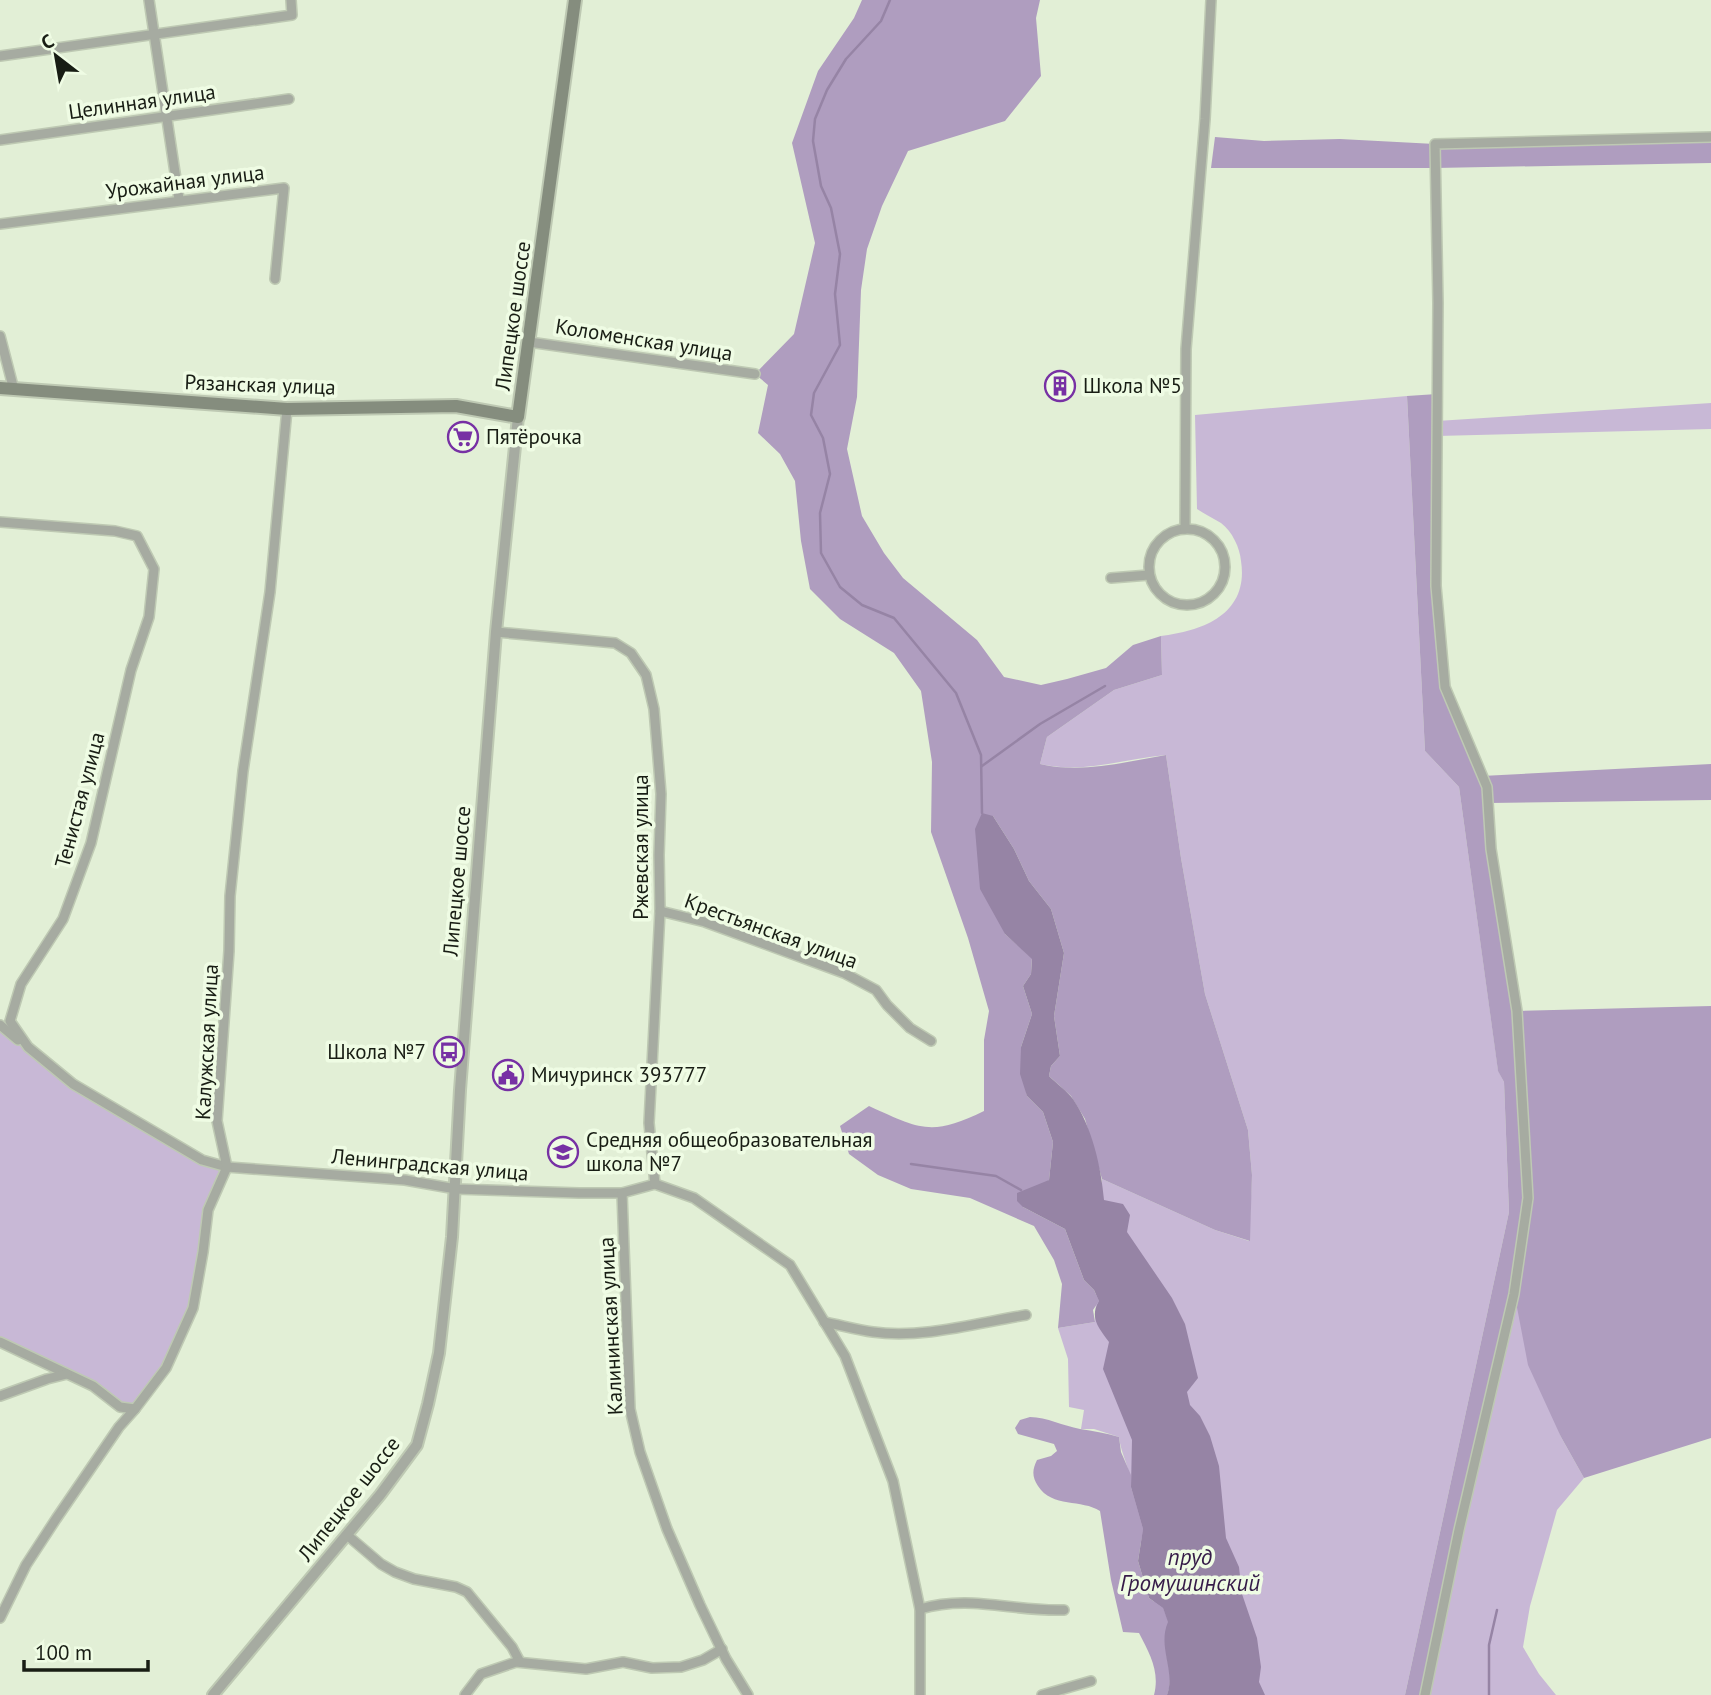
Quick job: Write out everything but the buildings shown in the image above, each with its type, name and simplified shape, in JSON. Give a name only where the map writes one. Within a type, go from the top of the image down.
[{"type":"main road","name":"Липецкое шоссе","points":[[518,416],[575,0]]},
{"type":"main road","name":"Рязанская улица","points":[[0,388],[287,409],[456,406],[518,416]]},
{"type":"street","points":[[149,0],[179,200]]},
{"type":"street","points":[[0,56],[292,15],[291,0]]},
{"type":"street","points":[[1185,529],[1186,349],[1205,119],[1211,0]]},
{"type":"street","name":"Целинная улица","points":[[0,140],[289,99]]},
{"type":"street","points":[[1425,1695],[1459,1530],[1514,1294],[1528,1198],[1517,1012],[1491,849],[1487,787],[1445,687],[1436,586],[1438,303],[1435,144],[1711,137]]},
{"type":"street","name":"Урожайная улица","points":[[0,224],[284,188],[275,279]]},
{"type":"street","points":[[0,336],[14,390]]},
{"type":"street","name":"Коломенская улица","points":[[529,342],[755,374]]},
{"type":"street","name":"Калужская улица","points":[[227,1167],[217,1121],[229,951],[230,896],[243,772],[270,592],[287,409]]},
{"type":"street","name":"Липецкое шоссе","points":[[213,1695],[380,1495],[416,1445],[439,1353],[456,1189],[460,1090],[496,632],[518,416]]},
{"type":"street","name":"Тенистая улица","points":[[0,522],[115,531],[137,536],[154,569],[149,617],[131,670],[91,843],[63,919],[21,984],[10,1021],[28,1047],[73,1084],[202,1160],[227,1167]]},
{"type":"street","points":[[1185,529],[1206,534],[1220,549],[1225,569],[1217,589],[1201,602],[1180,604],[1160,594],[1149,575],[1149,562],[1157,543],[1172,531],[1185,529]]},
{"type":"street","points":[[1111,578],[1149,575]]},
{"type":"street","name":"Ржевская улица","points":[[496,632],[615,643],[631,653],[646,675],[654,709],[662,794],[660,911],[649,1123],[654,1184]]},
{"type":"street","name":"Крестьянская улица","points":[[660,911],[705,922],[844,973],[876,990],[910,1028],[931,1041]]},
{"type":"street","points":[[0,1025],[28,1047]]},
{"type":"street","points":[[0,1618],[26,1565],[56,1519],[119,1427],[166,1368],[193,1308],[208,1210],[227,1167]]},
{"type":"street","name":"Ленинградская улица","points":[[227,1167],[405,1180],[456,1189],[622,1193],[654,1184]]},
{"type":"street","points":[[654,1184],[694,1198],[790,1265],[845,1356],[893,1481],[920,1609],[920,1695]]},
{"type":"street","name":"Калининская улица","points":[[622,1193],[630,1409],[640,1452],[667,1530],[722,1650],[748,1695]]},
{"type":"street","points":[[824,1322],[874,1333],[916,1332],[960,1328],[1026,1315]]},
{"type":"street","points":[[0,1342],[93,1386],[120,1407],[135,1409]]},
{"type":"street","points":[[0,1396],[68,1374]]},
{"type":"street","points":[[347,1535],[381,1564],[395,1572],[467,1592],[512,1647],[520,1662]]},
{"type":"street","points":[[920,1609],[942,1602],[965,1602],[1044,1611],[1065,1610]]},
{"type":"street","points":[[465,1695],[481,1674],[520,1662],[586,1669],[623,1662],[652,1668],[681,1667],[722,1650]]},
{"type":"street","points":[[1042,1695],[1091,1681]]},
{"type":"shaded area","points":[[862,0],[1040,0],[1036,18],[1041,76],[1005,121],[908,151],[882,206],[867,249],[861,290],[857,397],[847,449],[862,516],[884,553],[903,578],[977,640],[1004,677],[1041,685],[1067,679],[1106,668],[1133,645],[1161,636],[1162,675],[1114,690],[1047,737],[1040,764],[1087,767],[1166,755],[1205,994],[1248,1130],[1252,1175],[1250,1241],[1215,1230],[1102,1179],[1085,1119],[1071,1096],[1049,1076],[1051,1066],[1060,1056],[1054,1016],[1064,953],[1051,909],[1029,881],[1014,849],[993,816],[1005,934],[1032,958],[1031,974],[1023,986],[1032,1014],[1021,1047],[1027,1096],[1043,1112],[1053,1142],[1049,1180],[1023,1207],[1065,1229],[1084,1280],[1094,1290],[1099,1301],[1093,1310],[1095,1322],[1058,1328],[1062,1284],[1054,1260],[1034,1226],[970,1198],[911,1189],[878,1175],[849,1154],[840,1126],[869,1106],[914,1125],[926,1127],[951,1124],[984,1111],[984,1040],[989,1011],[968,938],[931,832],[932,762],[921,691],[894,653],[840,619],[810,589],[801,541],[795,481],[780,454],[758,433],[768,385],[755,374],[794,334],[815,243],[792,143],[818,71],[854,18]]},
{"type":"shaded area","points":[[1215,137],[1264,141],[1340,139],[1435,144],[1711,137],[1711,163],[1435,168],[1211,168]]},
{"type":"shaded area","points":[[1437,394],[1436,586],[1445,687],[1482,776],[1711,764],[1711,800],[1489,803],[1517,1011],[1711,1006],[1711,1438],[1584,1478],[1561,1437],[1528,1365],[1515,1297],[1425,1695],[1405,1695],[1509,1212],[1504,1082],[1498,1071],[1459,787],[1425,751],[1407,396]]},
{"type":"shaded area","points":[[1407,396],[1425,751],[1459,787],[1498,1070],[1504,1082],[1509,1212],[1405,1695],[1167,1695],[1171,1686],[1129,1474],[1119,1437],[1094,1429],[1081,1429],[1084,1410],[1069,1407],[1068,1359],[1058,1328],[1095,1322],[1102,1179],[1215,1230],[1249,1241],[1252,1175],[1248,1130],[1205,994],[1166,755],[1088,767],[1040,764],[1047,737],[1114,690],[1162,675],[1161,636],[1208,624],[1231,606],[1238,594],[1242,579],[1241,561],[1235,540],[1221,523],[1197,509],[1195,415]]},
{"type":"shaded area","points":[[1711,403],[1711,429],[1437,436],[1437,421]]},
{"type":"shaded area","points":[[0,1025],[73,1084],[201,1160],[227,1167],[208,1210],[193,1308],[166,1368],[135,1409],[120,1407],[93,1386],[0,1342]]},
{"type":"shaded area","points":[[1514,1294],[1561,1437],[1584,1478],[1557,1510],[1530,1606],[1523,1647],[1539,1674],[1556,1695],[1425,1695]]},
{"type":"shaded area","points":[[1030,1417],[1119,1437],[1143,1529],[1138,1561],[1149,1598],[1163,1608],[1169,1623],[1165,1641],[1170,1677],[1167,1695],[1154,1695],[1155,1671],[1139,1633],[1123,1632],[1100,1511],[1051,1498],[1036,1483],[1033,1473],[1037,1460],[1057,1451],[1054,1444],[1018,1434],[1015,1428],[1020,1420]]},
{"type":"water","name":"пруд Громушинский","points":[[982,813],[993,816],[1014,849],[1029,881],[1051,909],[1064,953],[1054,1016],[1060,1056],[1051,1066],[1049,1076],[1068,1093],[1080,1110],[1098,1160],[1104,1200],[1123,1204],[1130,1215],[1127,1232],[1172,1298],[1185,1324],[1198,1378],[1187,1392],[1190,1405],[1200,1416],[1210,1436],[1219,1466],[1226,1538],[1239,1567],[1242,1594],[1257,1638],[1261,1667],[1259,1682],[1265,1695],[1167,1695],[1169,1677],[1164,1641],[1168,1622],[1163,1608],[1149,1598],[1138,1561],[1143,1529],[1131,1487],[1132,1440],[1103,1369],[1109,1342],[1095,1318],[1099,1301],[1094,1290],[1084,1280],[1065,1229],[1023,1207],[1017,1201],[1017,1193],[1049,1180],[1053,1142],[1043,1112],[1027,1096],[1020,1074],[1021,1047],[1032,1014],[1023,986],[1031,974],[1032,959],[1005,934],[980,889],[975,829]]},
{"type":"waterway","points":[[890,0],[881,21],[846,59],[827,90],[815,119],[813,141],[821,186],[831,208],[840,254],[835,294],[840,345],[814,393],[811,415],[823,438],[830,474],[820,513],[821,553],[840,587],[862,605],[894,618],[956,693],[981,755],[982,813]]},
{"type":"waterway","points":[[982,766],[1040,724],[1105,686]]},
{"type":"waterway","points":[[911,1164],[996,1176],[1021,1190]]},
{"type":"waterway","points":[[1489,1695],[1489,1645],[1497,1610]]},
{"type":"place","name":"Школа №5","points":[[1060,386]]},
{"type":"place","name":"Пятёрочка","points":[[463,437]]},
{"type":"place","name":"Школа №7","points":[[449,1052]]},
{"type":"place","name":"Мичуринск 393777","points":[[508,1075]]},
{"type":"place","name":"Средняя общеобразовательная школа №7","points":[[563,1152]]}]
